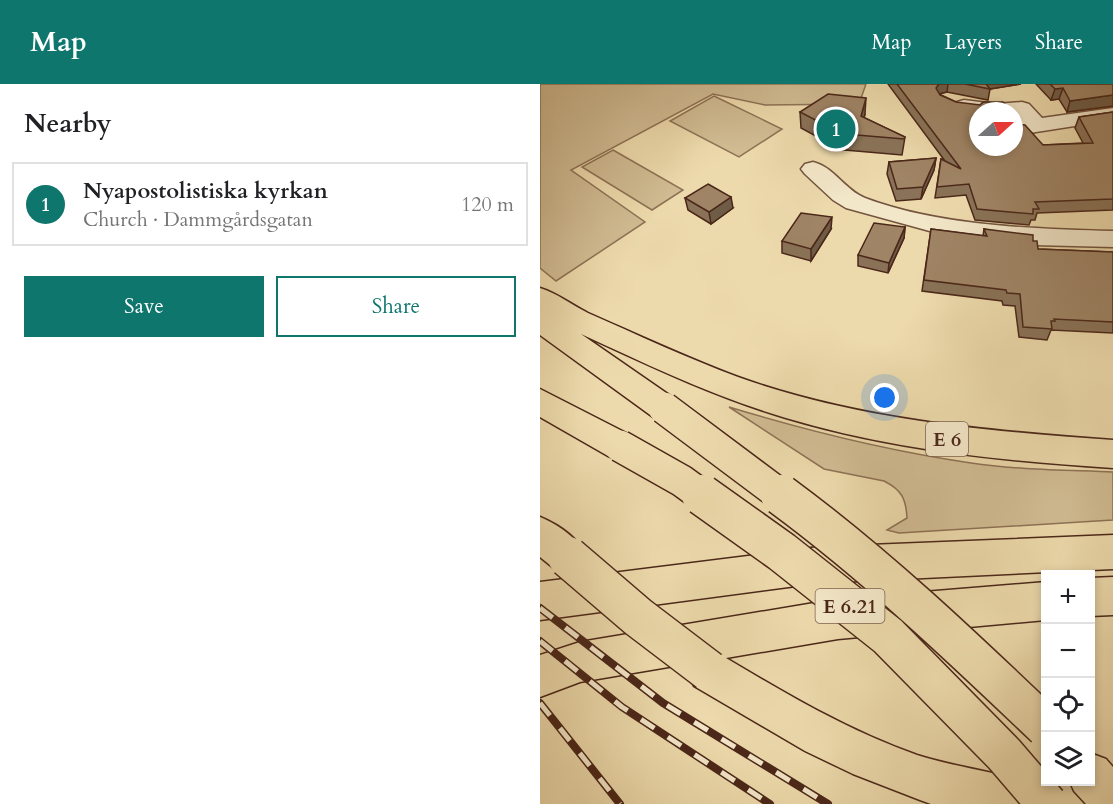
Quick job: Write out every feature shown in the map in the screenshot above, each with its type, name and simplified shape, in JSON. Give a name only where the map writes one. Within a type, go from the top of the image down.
[{"type":"highway","name":"E 6","points":[[540,298],[558,311],[691,372],[784,404],[872,426],[955,441],[1113,454]]},
{"type":"highway","name":"E 6.21","points":[[540,320],[664,408],[839,538],[970,655],[1041,722]]},
{"type":"highway","name":"E 6.21","points":[[540,402],[682,481],[782,552],[888,636],[1004,754],[1047,804]]},
{"type":"highway","points":[[554,546],[638,617],[709,671],[819,736],[877,762],[941,784],[996,799],[1025,804]]},
{"type":"highway","points":[[540,602],[819,565],[1113,552]]},
{"type":"highway","points":[[1095,597],[1113,596]]},
{"type":"highway","points":[[540,676],[580,662],[827,620],[1041,601]]},
{"type":"highway","points":[[1095,780],[1113,800]]},
{"type":"street","points":[[1016,84],[1020,102]]},
{"type":"street","points":[[946,100],[969,107]]},
{"type":"street","points":[[1023,109],[1038,125]]},
{"type":"street","points":[[1023,128],[1113,114]]},
{"type":"street","points":[[813,169],[842,195],[865,206],[937,225],[1034,237],[1113,239]]},
{"type":"shaded area","points":[[540,84],[866,84],[859,104],[765,105],[713,94],[571,170],[645,222],[556,281],[540,268]]},
{"type":"shaded area","points":[[714,96],[782,129],[739,157],[670,121]]},
{"type":"shaded area","points":[[613,150],[683,190],[652,210],[582,167]]},
{"type":"shaded area","points":[[729,407],[849,440],[910,453],[1006,467],[1113,472],[1113,520],[899,533],[887,530],[907,518],[904,500],[895,488],[884,481],[824,469]]},
{"type":"building","points":[[897,84],[939,84],[936,88],[940,95],[956,102],[969,104],[969,156],[1023,156],[1023,125],[1043,145],[1093,143],[1079,117],[1113,112],[1113,199],[1035,202],[1039,209],[1033,209],[1033,214],[977,209],[969,184],[937,187],[941,159],[961,169]]},
{"type":"building","points":[[965,84],[986,84],[990,89]]},
{"type":"building","points":[[1050,84],[1113,84],[1113,95],[1070,101],[1063,88],[1055,89]]},
{"type":"building","points":[[828,94],[866,98],[861,116],[905,137],[904,139],[833,133],[829,127],[800,112]]},
{"type":"building","points":[[936,158],[923,187],[897,189],[889,162]]},
{"type":"building","points":[[708,184],[731,197],[709,212],[685,198]]},
{"type":"building","points":[[801,213],[832,217],[811,249],[782,241]]},
{"type":"building","points":[[874,223],[905,227],[889,263],[858,255]]},
{"type":"building","points":[[931,229],[987,236],[984,229],[1033,235],[1033,241],[1037,241],[1038,249],[1113,252],[1113,322],[1054,319],[1055,321],[1051,321],[1052,329],[1023,327],[1020,294],[1007,293],[1006,290],[924,280]]},
{"type":"railway","points":[[540,608],[663,703],[828,804]]},
{"type":"railway","points":[[540,641],[622,707],[770,804]]},
{"type":"railway","points":[[540,703],[620,804]]},
{"type":"place","name":"Nyapostolistiska kyrkan","points":[[836,129]]}]
